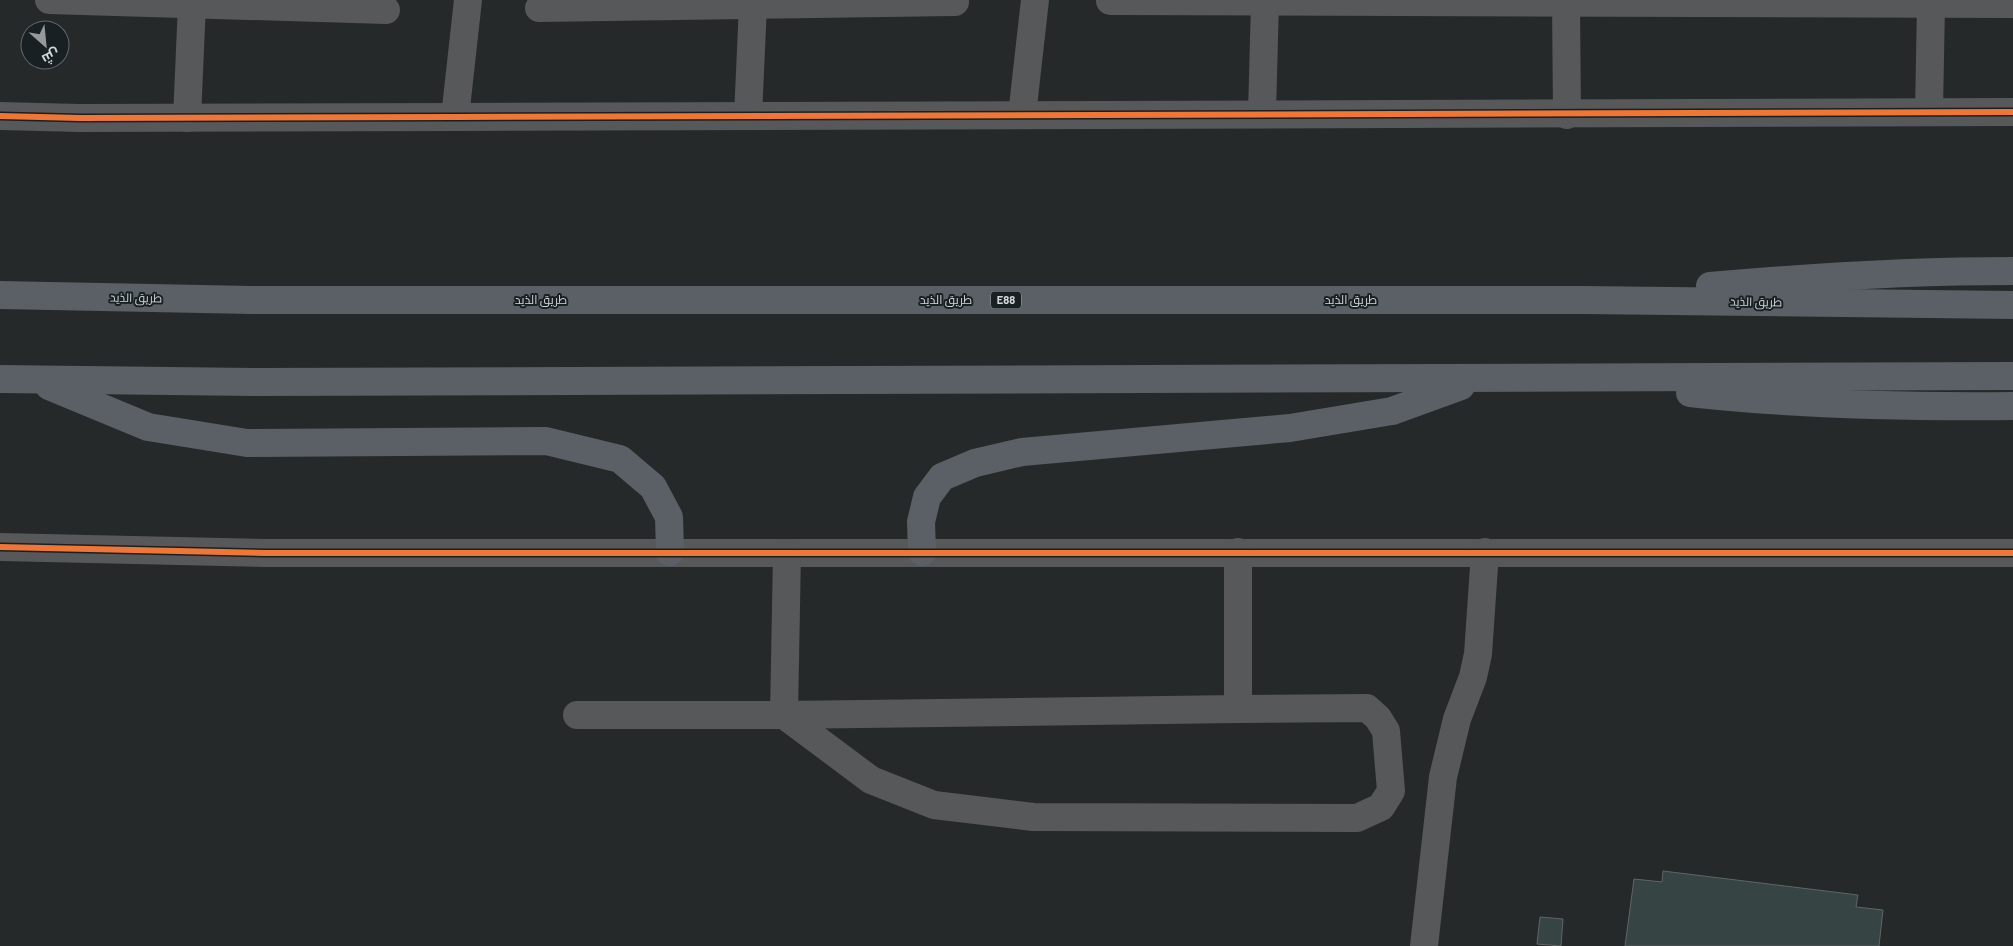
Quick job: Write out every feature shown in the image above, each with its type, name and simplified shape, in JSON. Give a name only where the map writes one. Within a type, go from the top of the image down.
[{"type":"highway","points":[[1582,300],[1684,288],[1785,280],[1887,274],[2013,272]]},
{"type":"highway","name":"طريق الذيد","points":[[0,295],[252,300],[1582,300],[2013,305]]},
{"type":"highway","points":[[0,379],[264,382],[2013,376]]},
{"type":"highway","points":[[1579,378],[1691,393],[1804,403],[1917,407],[2013,406]]},
{"type":"highway","points":[[922,552],[921,522],[927,498],[942,477],[975,462],[1022,452],[1308,424],[1392,410],[1480,379]]},
{"type":"highway","points":[[36,380],[148,427],[247,442],[546,441],[620,459],[654,487],[669,517],[670,552]]},
{"type":"street","points":[[49,0],[386,10]]},
{"type":"street","points":[[455,118],[468,0]]},
{"type":"street","points":[[1022,115],[1036,0]]},
{"type":"street","points":[[1110,1],[2013,4]]},
{"type":"street","points":[[1262,114],[1265,1]]},
{"type":"street","points":[[539,8],[955,2]]},
{"type":"street","points":[[1566,2],[1567,115]]},
{"type":"street","points":[[187,118],[192,4]]},
{"type":"street","points":[[1929,112],[1931,4]]},
{"type":"street","points":[[748,116],[753,5]]},
{"type":"street","points":[[0,116],[455,118],[2013,112]]},
{"type":"street","points":[[0,548],[264,553],[2013,553]]},
{"type":"street","points":[[1238,552],[1238,708]]},
{"type":"street","points":[[1424,946],[1443,777],[1457,719],[1478,654],[1485,552]]},
{"type":"street","points":[[784,715],[787,553]]},
{"type":"street","points":[[577,715],[784,715],[1238,708],[1367,708],[1378,718],[1386,731],[1391,792],[1381,807],[1357,818],[1033,817],[934,805],[871,780],[784,715]]},
{"type":"building","points":[[1663,871],[1858,895],[1856,907],[1883,910],[1879,946],[1625,946],[1634,879],[1662,882]]},
{"type":"building","points":[[1540,917],[1563,919],[1561,946],[1537,944]]},
{"type":"cycle path","points":[[0,116],[80,118],[2013,112]]},
{"type":"cycle path","points":[[0,547],[264,553],[2013,553]]}]
